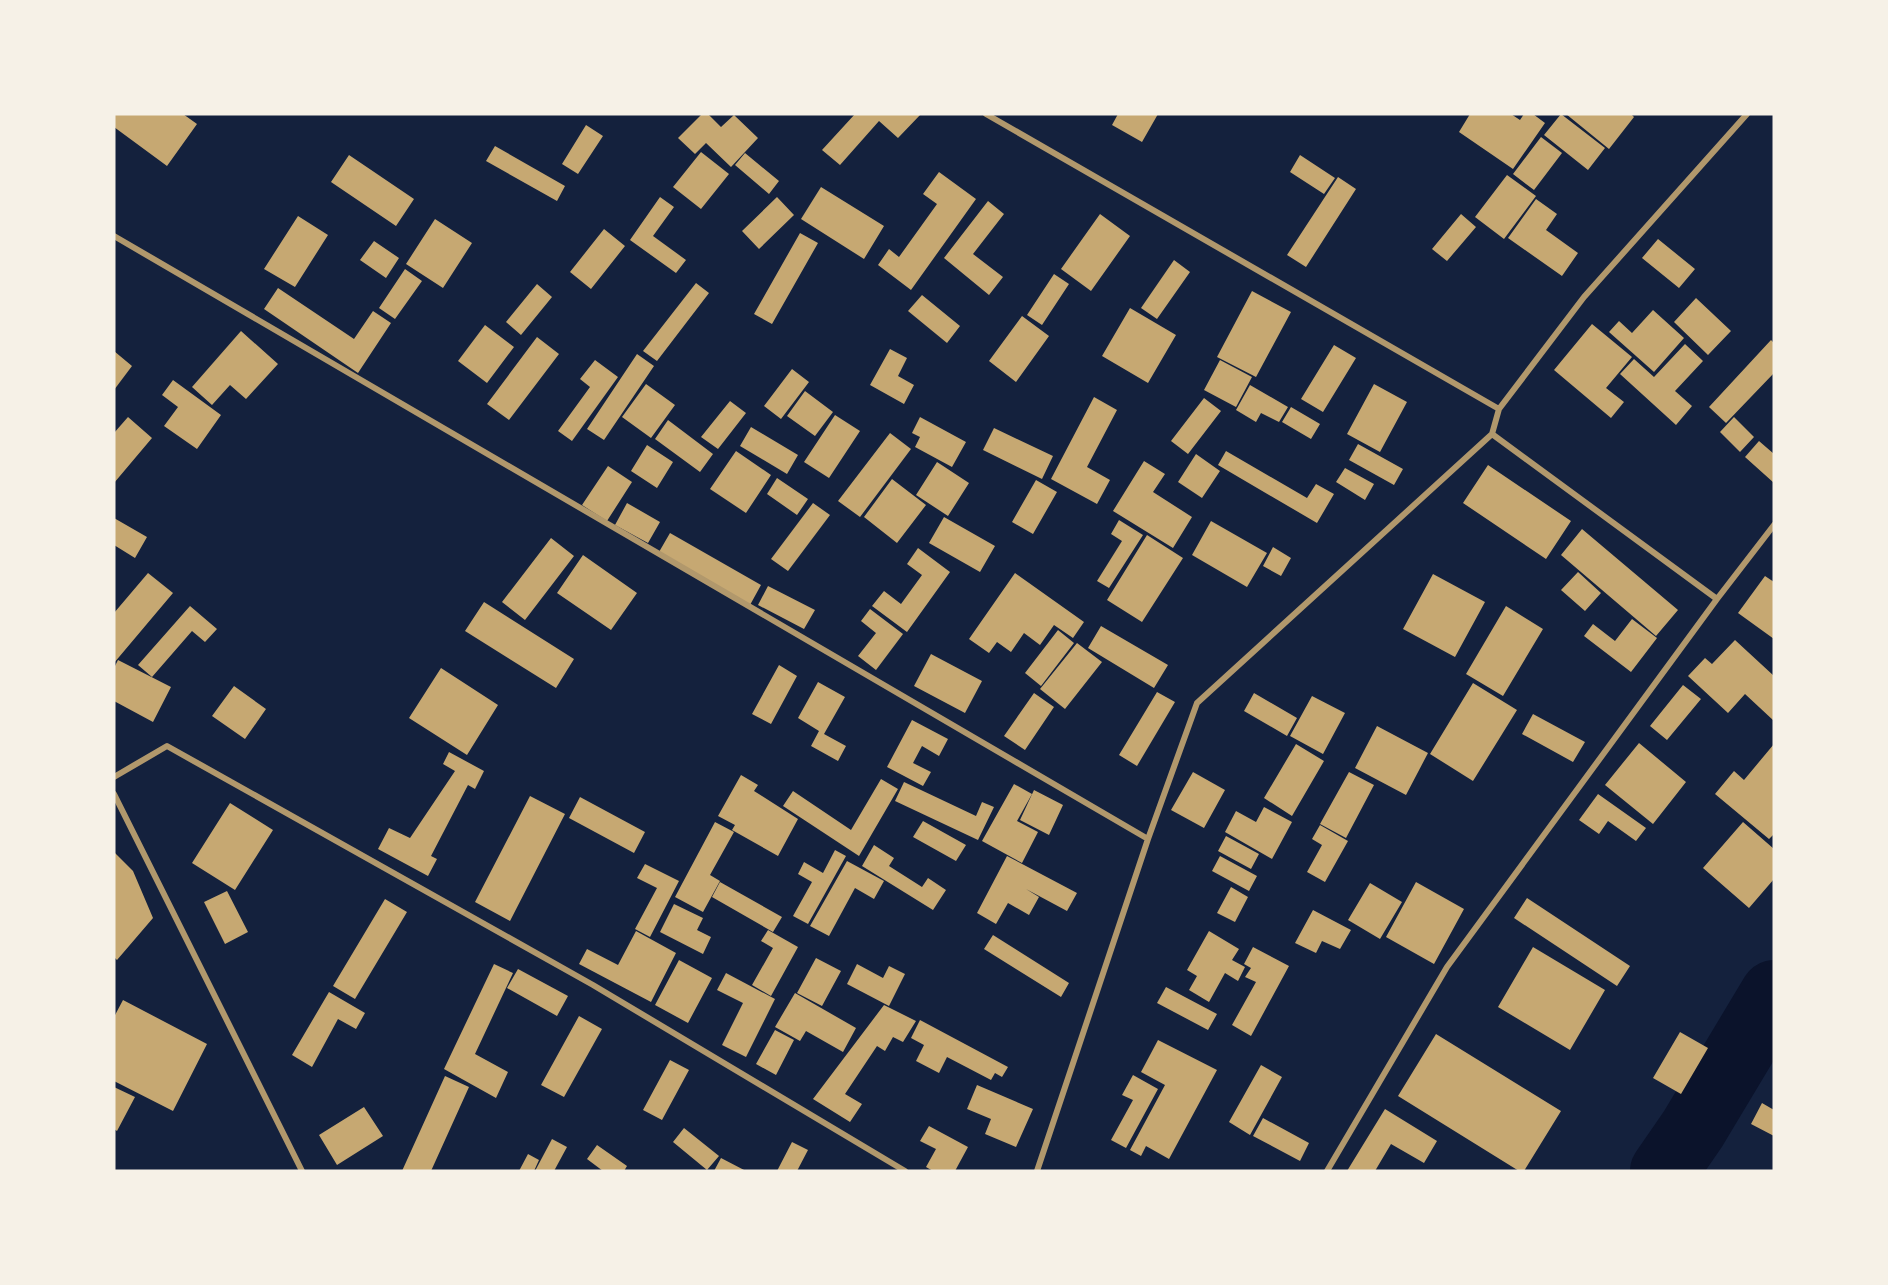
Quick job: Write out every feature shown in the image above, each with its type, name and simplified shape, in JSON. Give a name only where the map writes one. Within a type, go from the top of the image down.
[{"type":"street","points":[[986,114],[1499,409]]},
{"type":"street","points":[[1037,1171],[1148,839],[1197,703],[1492,434],[1499,409],[1584,297],[1747,114]]},
{"type":"street","points":[[114,236],[1148,839]]},
{"type":"street","points":[[1492,434],[1717,599]]},
{"type":"street","points":[[1327,1171],[1447,967],[1717,599],[1774,525]]},
{"type":"street","points":[[114,777],[167,747],[593,985],[905,1171]]},
{"type":"street","points":[[114,794],[302,1171]]},
{"type":"building","points":[[114,114],[183,114],[197,124],[167,166],[114,127]]},
{"type":"building","points":[[702,114],[708,114],[721,127],[734,115],[758,138],[731,167],[706,143],[695,154],[678,138]]},
{"type":"building","points":[[855,114],[921,114],[898,138],[879,121],[840,165],[822,150]]},
{"type":"building","points":[[1118,114],[1158,114],[1142,142],[1112,125]]},
{"type":"building","points":[[1470,114],[1511,114],[1520,120],[1524,114],[1533,114],[1545,123],[1513,169],[1459,132]]},
{"type":"building","points":[[1561,114],[1605,148],[1588,170],[1544,135]]},
{"type":"building","points":[[1566,114],[1631,114],[1634,117],[1609,149]]},
{"type":"building","points":[[586,125],[603,136],[578,174],[562,164]]},
{"type":"building","points":[[1541,137],[1562,153],[1534,190],[1513,174]]},
{"type":"building","points":[[495,146],[565,186],[557,201],[486,161]]},
{"type":"building","points":[[701,152],[729,174],[701,209],[673,187]]},
{"type":"building","points":[[745,153],[779,181],[769,194],[735,165]]},
{"type":"building","points":[[349,155],[414,199],[396,226],[331,182]]},
{"type":"building","points":[[1300,155],[1335,178],[1324,194],[1290,172]]},
{"type":"building","points":[[939,172],[976,199],[911,290],[878,265],[889,249],[899,257],[937,204],[923,194]]},
{"type":"building","points":[[1507,175],[1536,196],[1504,239],[1475,217]]},
{"type":"building","points":[[1338,177],[1356,189],[1306,267],[1287,255]]},
{"type":"building","points":[[821,187],[884,226],[864,259],[801,219]]},
{"type":"building","points":[[660,197],[674,207],[653,236],[686,260],[676,273],[630,240]]},
{"type":"building","points":[[777,197],[794,215],[759,249],[742,231]]},
{"type":"building","points":[[1536,199],[1557,214],[1546,230],[1578,253],[1562,276],[1508,238]]},
{"type":"building","points":[[988,201],[1004,214],[973,254],[1003,277],[989,295],[944,258]]},
{"type":"building","points":[[1100,214],[1130,236],[1091,291],[1061,269]]},
{"type":"building","points":[[1461,214],[1476,227],[1447,261],[1432,249]]},
{"type":"building","points":[[298,216],[328,235],[295,287],[264,269]]},
{"type":"building","points":[[435,219],[472,243],[443,288],[406,264]]},
{"type":"building","points":[[604,229],[625,246],[591,289],[570,272]]},
{"type":"building","points":[[800,233],[818,243],[772,324],[754,314]]},
{"type":"building","points":[[1658,239],[1695,269],[1679,288],[1642,258]]},
{"type":"building","points":[[374,241],[399,258],[386,278],[360,260]]},
{"type":"building","points":[[1174,260],[1190,272],[1157,319],[1141,308]]},
{"type":"building","points":[[405,269],[422,281],[395,319],[379,308]]},
{"type":"building","points":[[1054,274],[1069,284],[1042,325],[1027,315]]},
{"type":"building","points":[[696,283],[709,293],[657,361],[643,351]]},
{"type":"building","points":[[537,284],[552,297],[521,335],[506,322]]},
{"type":"building","points":[[278,288],[354,339],[373,311],[391,323],[358,373],[264,309]]},
{"type":"building","points":[[1252,291],[1291,312],[1256,377],[1217,357]]},
{"type":"building","points":[[922,295],[960,326],[947,343],[908,311]]},
{"type":"building","points":[[1696,298],[1731,331],[1708,355],[1674,322]]},
{"type":"building","points":[[1130,308],[1176,335],[1148,383],[1102,356]]},
{"type":"building","points":[[1653,310],[1684,338],[1654,372],[1609,332],[1619,321],[1632,333]]},
{"type":"building","points":[[1022,316],[1049,336],[1016,382],[989,361]]},
{"type":"building","points":[[1592,324],[1632,357],[1606,388],[1624,402],[1611,418],[1554,370]]},
{"type":"building","points":[[485,325],[514,347],[487,383],[458,361]]},
{"type":"building","points":[[241,331],[278,364],[246,399],[230,385],[212,405],[192,387]]},
{"type":"building","points":[[537,337],[559,354],[509,420],[487,404]]},
{"type":"building","points":[[1771,340],[1774,343],[1774,373],[1726,423],[1709,407]]},
{"type":"building","points":[[1685,344],[1703,361],[1675,391],[1692,406],[1676,425],[1620,374],[1634,359],[1654,377]]},
{"type":"building","points":[[1334,345],[1356,358],[1323,412],[1301,399]]},
{"type":"building","points":[[890,349],[907,358],[898,376],[914,385],[904,404],[870,385]]},
{"type":"building","points":[[114,351],[132,366],[114,390]]},
{"type":"building","points":[[637,354],[654,366],[604,440],[587,429]]},
{"type":"building","points":[[595,360],[618,377],[572,441],[558,431],[590,387],[580,379]]},
{"type":"building","points":[[1220,360],[1252,377],[1236,407],[1204,390]]},
{"type":"building","points":[[792,369],[809,382],[781,419],[764,406]]},
{"type":"building","points":[[173,380],[221,415],[197,449],[164,426],[178,407],[162,395]]},
{"type":"building","points":[[646,384],[675,405],[651,438],[622,417]]},
{"type":"building","points":[[1374,384],[1407,402],[1380,452],[1347,434]]},
{"type":"building","points":[[1250,385],[1288,407],[1279,422],[1261,413],[1256,422],[1236,410]]},
{"type":"building","points":[[805,391],[833,412],[815,436],[787,416]]},
{"type":"building","points":[[1094,397],[1117,410],[1087,467],[1110,480],[1097,504],[1051,479]]},
{"type":"building","points":[[1204,398],[1221,411],[1188,454],[1171,441]]},
{"type":"building","points":[[730,401],[746,413],[718,449],[701,437]]},
{"type":"building","points":[[1291,407],[1320,424],[1311,439],[1282,422]]},
{"type":"building","points":[[835,415],[860,431],[829,478],[804,462]]},
{"type":"building","points":[[128,417],[152,438],[114,483],[114,433]]},
{"type":"building","points":[[920,417],[966,442],[952,467],[915,447],[920,437],[912,433]]},
{"type":"building","points":[[1734,417],[1754,437],[1740,452],[1720,432]]},
{"type":"building","points":[[668,420],[713,454],[700,472],[655,439]]},
{"type":"building","points":[[751,427],[798,455],[787,474],[740,446]]},
{"type":"building","points":[[994,428],[1053,456],[1042,479],[983,450]]},
{"type":"building","points":[[890,433],[911,449],[860,517],[838,501]]},
{"type":"building","points":[[1759,441],[1774,454],[1774,483],[1745,457]]},
{"type":"building","points":[[1358,444],[1403,469],[1394,485],[1349,460]]},
{"type":"building","points":[[647,445],[673,462],[657,488],[631,471]]},
{"type":"building","points":[[736,451],[771,475],[746,513],[710,489]]},
{"type":"building","points":[[1226,451],[1307,498],[1316,484],[1334,494],[1317,523],[1218,465]]},
{"type":"building","points":[[1196,454],[1220,471],[1202,498],[1178,482]]},
{"type":"building","points":[[1144,461],[1165,474],[1153,492],[1192,517],[1173,548],[1113,511]]},
{"type":"building","points":[[937,462],[969,483],[948,516],[916,495]]},
{"type":"building","points":[[1488,465],[1571,521],[1546,559],[1463,503]]},
{"type":"building","points":[[608,466],[632,482],[607,521],[582,505]]},
{"type":"building","points":[[1345,468],[1374,484],[1365,500],[1336,482]]},
{"type":"building","points":[[777,478],[808,499],[797,515],[767,494]]},
{"type":"building","points":[[892,479],[926,505],[897,543],[864,517]]},
{"type":"building","points":[[1036,480],[1057,492],[1033,534],[1012,522]]},
{"type":"building","points":[[627,503],[660,522],[648,543],[615,525]]},
{"type":"building","points":[[813,503],[830,515],[788,571],[771,559]]},
{"type":"building","points":[[944,517],[995,546],[980,572],[929,543]]},
{"type":"building","points":[[114,518],[147,537],[135,558],[114,545]]},
{"type":"building","points":[[1119,520],[1143,535],[1109,588],[1097,581],[1122,541],[1111,534]]},
{"type":"building","points":[[1211,521],[1267,553],[1247,587],[1192,555]]},
{"type":"building","points":[[1582,529],[1678,610],[1656,636],[1561,555]]},
{"type":"building","points":[[670,533],[761,585],[750,605],[659,552]]},
{"type":"building","points":[[1147,535],[1183,558],[1142,622],[1107,600]]},
{"type":"building","points":[[551,538],[574,556],[525,620],[502,602]]},
{"type":"building","points":[[1273,547],[1291,558],[1281,576],[1263,566]]},
{"type":"building","points":[[918,548],[950,572],[907,632],[872,606],[884,591],[901,604],[922,575],[907,564]]},
{"type":"building","points":[[583,555],[637,593],[611,630],[557,593]]},
{"type":"building","points":[[1578,572],[1601,593],[1585,611],[1561,590]]},
{"type":"building","points":[[148,573],[173,593],[114,663],[114,613]]},
{"type":"building","points":[[1015,573],[1084,622],[1073,638],[1054,625],[1040,645],[1024,633],[1011,652],[997,642],[989,653],[969,639]]},
{"type":"building","points":[[1433,574],[1485,602],[1455,657],[1403,629]]},
{"type":"building","points":[[1765,576],[1774,582],[1774,639],[1738,613]]},
{"type":"building","points":[[768,586],[815,610],[804,629],[758,605]]},
{"type":"building","points":[[484,602],[574,659],[556,688],[465,631]]},
{"type":"building","points":[[190,606],[217,629],[205,642],[192,631],[152,677],[138,665]]},
{"type":"building","points":[[1506,606],[1543,629],[1503,696],[1466,674]]},
{"type":"building","points":[[870,609],[903,634],[876,670],[858,656],[876,633],[861,621]]},
{"type":"building","points":[[1632,619],[1657,638],[1631,672],[1584,636],[1593,624],[1615,641]]},
{"type":"building","points":[[1101,626],[1168,665],[1154,688],[1088,648]]},
{"type":"building","points":[[1058,630],[1074,643],[1041,686],[1025,673]]},
{"type":"building","points":[[1735,640],[1774,676],[1774,721],[1745,694],[1728,713],[1688,676],[1705,658],[1712,664]]},
{"type":"building","points":[[1077,643],[1102,662],[1065,709],[1040,689]]},
{"type":"building","points":[[931,654],[982,681],[965,713],[914,686]]},
{"type":"building","points":[[118,660],[171,687],[153,722],[114,701],[114,668]]},
{"type":"building","points":[[779,665],[797,676],[771,724],[752,714]]},
{"type":"building","points":[[441,668],[498,705],[467,755],[409,718]]},
{"type":"building","points":[[818,682],[845,697],[824,734],[846,746],[838,761],[811,746],[819,731],[798,718]]},
{"type":"building","points":[[1473,683],[1517,710],[1473,781],[1430,754]]},
{"type":"building","points":[[1683,685],[1701,699],[1667,740],[1650,726]]},
{"type":"building","points":[[234,686],[266,709],[245,739],[212,716]]},
{"type":"building","points":[[1157,692],[1175,702],[1137,766],[1119,755]]},
{"type":"building","points":[[1034,693],[1054,707],[1025,750],[1004,736]]},
{"type":"building","points":[[1254,693],[1297,718],[1287,736],[1244,711]]},
{"type":"building","points":[[1312,696],[1345,713],[1323,754],[1290,736]]},
{"type":"building","points":[[1533,714],[1585,742],[1573,762],[1522,734]]},
{"type":"building","points":[[912,720],[948,739],[939,756],[922,746],[913,763],[931,772],[923,786],[887,767]]},
{"type":"building","points":[[1377,726],[1428,753],[1406,795],[1355,768]]},
{"type":"building","points":[[1639,743],[1686,782],[1653,824],[1605,785]]},
{"type":"building","points":[[1296,744],[1324,761],[1292,816],[1264,798]]},
{"type":"building","points":[[1774,744],[1774,834],[1769,839],[1715,794],[1734,771],[1744,780]]},
{"type":"building","points":[[449,752],[484,771],[475,789],[468,785],[431,856],[437,859],[428,876],[378,849],[389,828],[410,838],[455,771],[443,764]]},
{"type":"building","points":[[1193,772],[1225,790],[1204,828],[1171,810]]},
{"type":"building","points":[[1349,772],[1374,785],[1346,838],[1320,824]]},
{"type":"building","points":[[741,775],[758,785],[754,791],[798,819],[778,856],[732,830],[735,825],[718,816]]},
{"type":"building","points":[[881,779],[898,789],[859,856],[783,806],[793,791],[851,830]]},
{"type":"building","points":[[904,782],[976,816],[982,802],[994,807],[978,840],[895,801]]},
{"type":"building","points":[[1014,784],[1032,794],[1017,821],[1038,832],[1022,863],[982,841]]},
{"type":"building","points":[[1034,790],[1063,805],[1049,835],[1020,820]]},
{"type":"building","points":[[1598,794],[1646,828],[1636,841],[1608,821],[1599,834],[1579,820]]},
{"type":"building","points":[[530,796],[565,814],[510,921],[475,902]]},
{"type":"building","points":[[580,797],[645,832],[634,853],[569,818]]},
{"type":"building","points":[[230,803],[273,830],[235,890],[192,863]]},
{"type":"building","points":[[1264,807],[1292,822],[1272,859],[1225,832],[1236,811],[1256,822]]},
{"type":"building","points":[[923,821],[966,845],[956,861],[913,837]]},
{"type":"building","points":[[715,822],[734,832],[710,875],[720,881],[703,912],[675,897]]},
{"type":"building","points":[[1743,822],[1774,849],[1774,879],[1749,908],[1703,868]]},
{"type":"building","points":[[1320,825],[1348,841],[1325,882],[1307,872],[1322,845],[1312,839]]},
{"type":"building","points":[[1226,836],[1259,854],[1251,869],[1218,851]]},
{"type":"building","points":[[874,845],[894,858],[889,866],[922,887],[928,878],[946,890],[933,910],[862,866]]},
{"type":"building","points":[[835,850],[846,856],[808,924],[793,916],[812,882],[798,874],[804,862],[823,873]]},
{"type":"building","points":[[114,852],[133,871],[153,918],[117,960],[114,957]]},
{"type":"building","points":[[1007,856],[1077,893],[1067,911],[1026,889],[1039,897],[1029,915],[1008,903],[996,924],[977,913]]},
{"type":"building","points":[[1220,856],[1257,876],[1249,891],[1212,871]]},
{"type":"building","points":[[847,861],[884,881],[874,899],[855,888],[829,936],[810,926]]},
{"type":"building","points":[[645,864],[679,881],[650,937],[635,929],[657,888],[637,878]]},
{"type":"building","points":[[720,882],[782,917],[773,932],[712,897]]},
{"type":"building","points":[[1416,882],[1464,909],[1434,964],[1386,937]]},
{"type":"building","points":[[1370,883],[1402,902],[1380,939],[1348,920]]},
{"type":"building","points":[[1231,887],[1248,897],[1235,922],[1217,913]]},
{"type":"building","points":[[227,891],[248,932],[225,944],[204,902]]},
{"type":"building","points":[[1527,898],[1630,966],[1617,986],[1514,918]]},
{"type":"building","points":[[385,899],[407,912],[355,999],[333,986]]},
{"type":"building","points":[[674,904],[703,918],[697,930],[711,937],[703,954],[660,932]]},
{"type":"building","points":[[1313,910],[1351,930],[1340,949],[1322,941],[1316,953],[1295,943]]},
{"type":"building","points":[[768,930],[798,947],[771,996],[752,985],[773,948],[761,941]]},
{"type":"building","points":[[636,931],[676,953],[651,1002],[579,964],[587,949],[618,965]]},
{"type":"building","points":[[1209,931],[1239,949],[1232,960],[1245,967],[1238,981],[1225,973],[1209,1002],[1189,990],[1197,976],[1187,970]]},
{"type":"building","points":[[993,935],[1069,983],[1061,997],[984,949]]},
{"type":"building","points":[[1253,947],[1289,966],[1251,1036],[1232,1025],[1256,982],[1245,977],[1251,968],[1244,964]]},
{"type":"building","points":[[1533,947],[1605,990],[1570,1050],[1498,1007]]},
{"type":"building","points":[[816,958],[841,971],[822,1006],[797,993]]},
{"type":"building","points":[[679,960],[712,978],[688,1023],[655,1005]]},
{"type":"building","points":[[494,964],[513,973],[475,1054],[508,1072],[496,1098],[444,1069]]},
{"type":"building","points":[[857,964],[883,978],[889,966],[905,974],[889,1006],[847,984]]},
{"type":"building","points":[[518,969],[568,996],[557,1016],[507,988]]},
{"type":"building","points":[[726,973],[775,999],[746,1057],[722,1045],[743,1003],[717,990]]},
{"type":"building","points":[[1166,987],[1217,1014],[1208,1030],[1157,1003]]},
{"type":"building","points":[[329,992],[365,1013],[356,1029],[338,1019],[312,1067],[292,1055]]},
{"type":"building","points":[[795,993],[856,1028],[843,1052],[806,1031],[800,1041],[775,1027]]},
{"type":"building","points":[[123,1000],[207,1044],[173,1111],[114,1081],[114,1017]]},
{"type":"building","points":[[884,1005],[916,1021],[903,1042],[893,1037],[885,1051],[877,1046],[845,1094],[862,1104],[850,1122],[813,1099]]},
{"type":"building","points":[[579,1016],[602,1029],[564,1097],[541,1085]]},
{"type":"building","points":[[920,1020],[1008,1067],[1002,1077],[995,1073],[991,1080],[947,1057],[939,1073],[916,1061],[924,1045],[911,1038]]},
{"type":"building","points":[[775,1030],[794,1040],[776,1075],[756,1064]]},
{"type":"building","points":[[1680,1032],[1708,1048],[1681,1094],[1653,1078]]},
{"type":"building","points":[[1436,1034],[1561,1111],[1524,1171],[1519,1171],[1398,1096]]},
{"type":"building","points":[[1158,1040],[1217,1070],[1169,1159],[1146,1146],[1141,1156],[1130,1150],[1165,1085],[1141,1072]]},
{"type":"building","points":[[670,1060],[689,1070],[662,1120],[643,1110]]},
{"type":"building","points":[[1261,1065],[1282,1077],[1250,1135],[1229,1122]]},
{"type":"building","points":[[1133,1075],[1158,1089],[1126,1148],[1111,1140],[1133,1100],[1122,1095]]},
{"type":"building","points":[[445,1076],[469,1087],[431,1171],[402,1171]]},
{"type":"building","points":[[977,1085],[1033,1109],[1016,1147],[985,1134],[991,1119],[967,1109]]},
{"type":"building","points":[[114,1087],[135,1097],[117,1131],[114,1129]]},
{"type":"building","points":[[1762,1103],[1774,1110],[1774,1136],[1751,1124]]},
{"type":"building","points":[[364,1107],[383,1136],[337,1165],[319,1135]]},
{"type":"building","points":[[1385,1109],[1437,1141],[1424,1163],[1391,1144],[1375,1171],[1347,1171]]},
{"type":"building","points":[[1263,1118],[1309,1143],[1300,1161],[1253,1136]]},
{"type":"building","points":[[929,1126],[968,1147],[955,1171],[933,1171],[926,1167],[936,1149],[920,1141]]},
{"type":"building","points":[[684,1128],[719,1156],[707,1170],[673,1142]]},
{"type":"building","points":[[552,1139],[567,1147],[554,1171],[535,1171]]},
{"type":"building","points":[[792,1142],[808,1150],[797,1171],[777,1171]]},
{"type":"building","points":[[597,1145],[627,1166],[624,1171],[603,1171],[587,1159]]},
{"type":"building","points":[[528,1154],[539,1160],[534,1171],[519,1171]]},
{"type":"building","points":[[721,1158],[746,1171],[714,1171]]},
{"type":"waterway","points":[[1664,1171],[1693,1129],[1774,994]]}]
